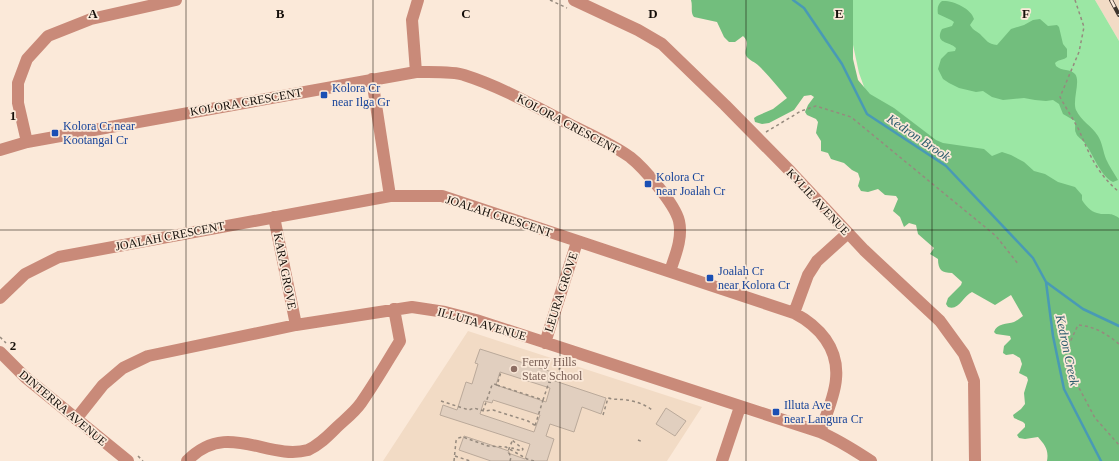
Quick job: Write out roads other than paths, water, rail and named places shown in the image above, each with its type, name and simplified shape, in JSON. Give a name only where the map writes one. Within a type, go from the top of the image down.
[{"type":"street","points":[[27,142],[18,103],[18,83],[27,59],[48,36],[91,19],[176,0]]},
{"type":"street","points":[[416,72],[412,20],[418,0]]},
{"type":"street","name":"KYLIE AVENUE","points":[[573,5],[638,30],[662,44],[757,137],[864,250],[940,321],[964,354],[974,381],[975,461]]},
{"type":"street","name":"KOLORA CRESCENT","points":[[0,150],[27,142],[372,79],[416,72],[463,74],[504,90],[618,150],[630,157],[640,166],[668,200],[679,220],[680,228],[678,245],[670,271]]},
{"type":"street","points":[[372,79],[390,196]]},
{"type":"street","name":"JOALAH CRESCENT","points":[[0,298],[25,274],[59,257],[390,196],[442,196],[794,313],[813,325],[828,342],[834,352],[836,379],[820,432]]},
{"type":"street","name":"KARA GROVE","points":[[274,217],[296,326]]},
{"type":"street","points":[[794,313],[808,275],[817,261],[848,233]]},
{"type":"street","name":"LEURA GROVE","points":[[544,343],[577,242]]},
{"type":"street","name":"ILLUTA AVENUE","points":[[76,419],[103,385],[123,368],[148,356],[296,326],[412,307],[445,312],[476,320],[820,432],[847,445],[871,461]]},
{"type":"street","points":[[187,461],[196,452],[204,448],[223,443],[287,455],[307,450],[317,445],[360,405],[400,341],[394,309]]},
{"type":"street","name":"DINTERRA AVENUE","points":[[5,350],[25,377],[128,461]]},
{"type":"street","points":[[722,461],[740,407]]},
{"type":"waterway","name":"Kedron Brook","points":[[793,0],[804,8],[842,64],[867,114],[946,166],[1033,258],[1046,282],[1053,336],[1064,389],[1101,461]]},
{"type":"waterway","points":[[1046,282],[1083,309],[1119,326]]},
{"type":"railway","points":[[1111,0],[1119,15]]},
{"type":"place","name":"Kolora Cr near Ilga Gr","points":[[324,95]]},
{"type":"place","name":"Kolora Cr near Kootangal Cr","points":[[55,133]]},
{"type":"place","name":"Kolora Cr near Joalah Cr","points":[[648,184]]},
{"type":"place","name":"Joalah Cr near Kolora Cr","points":[[710,278]]},
{"type":"place","name":"Ferny Hills State School","points":[[514,369]]},
{"type":"place","name":"Illuta Ave near Langura Cr","points":[[776,412]]},
{"type":"water label","name":"Kedron Creek","points":[[1068,350]]}]
